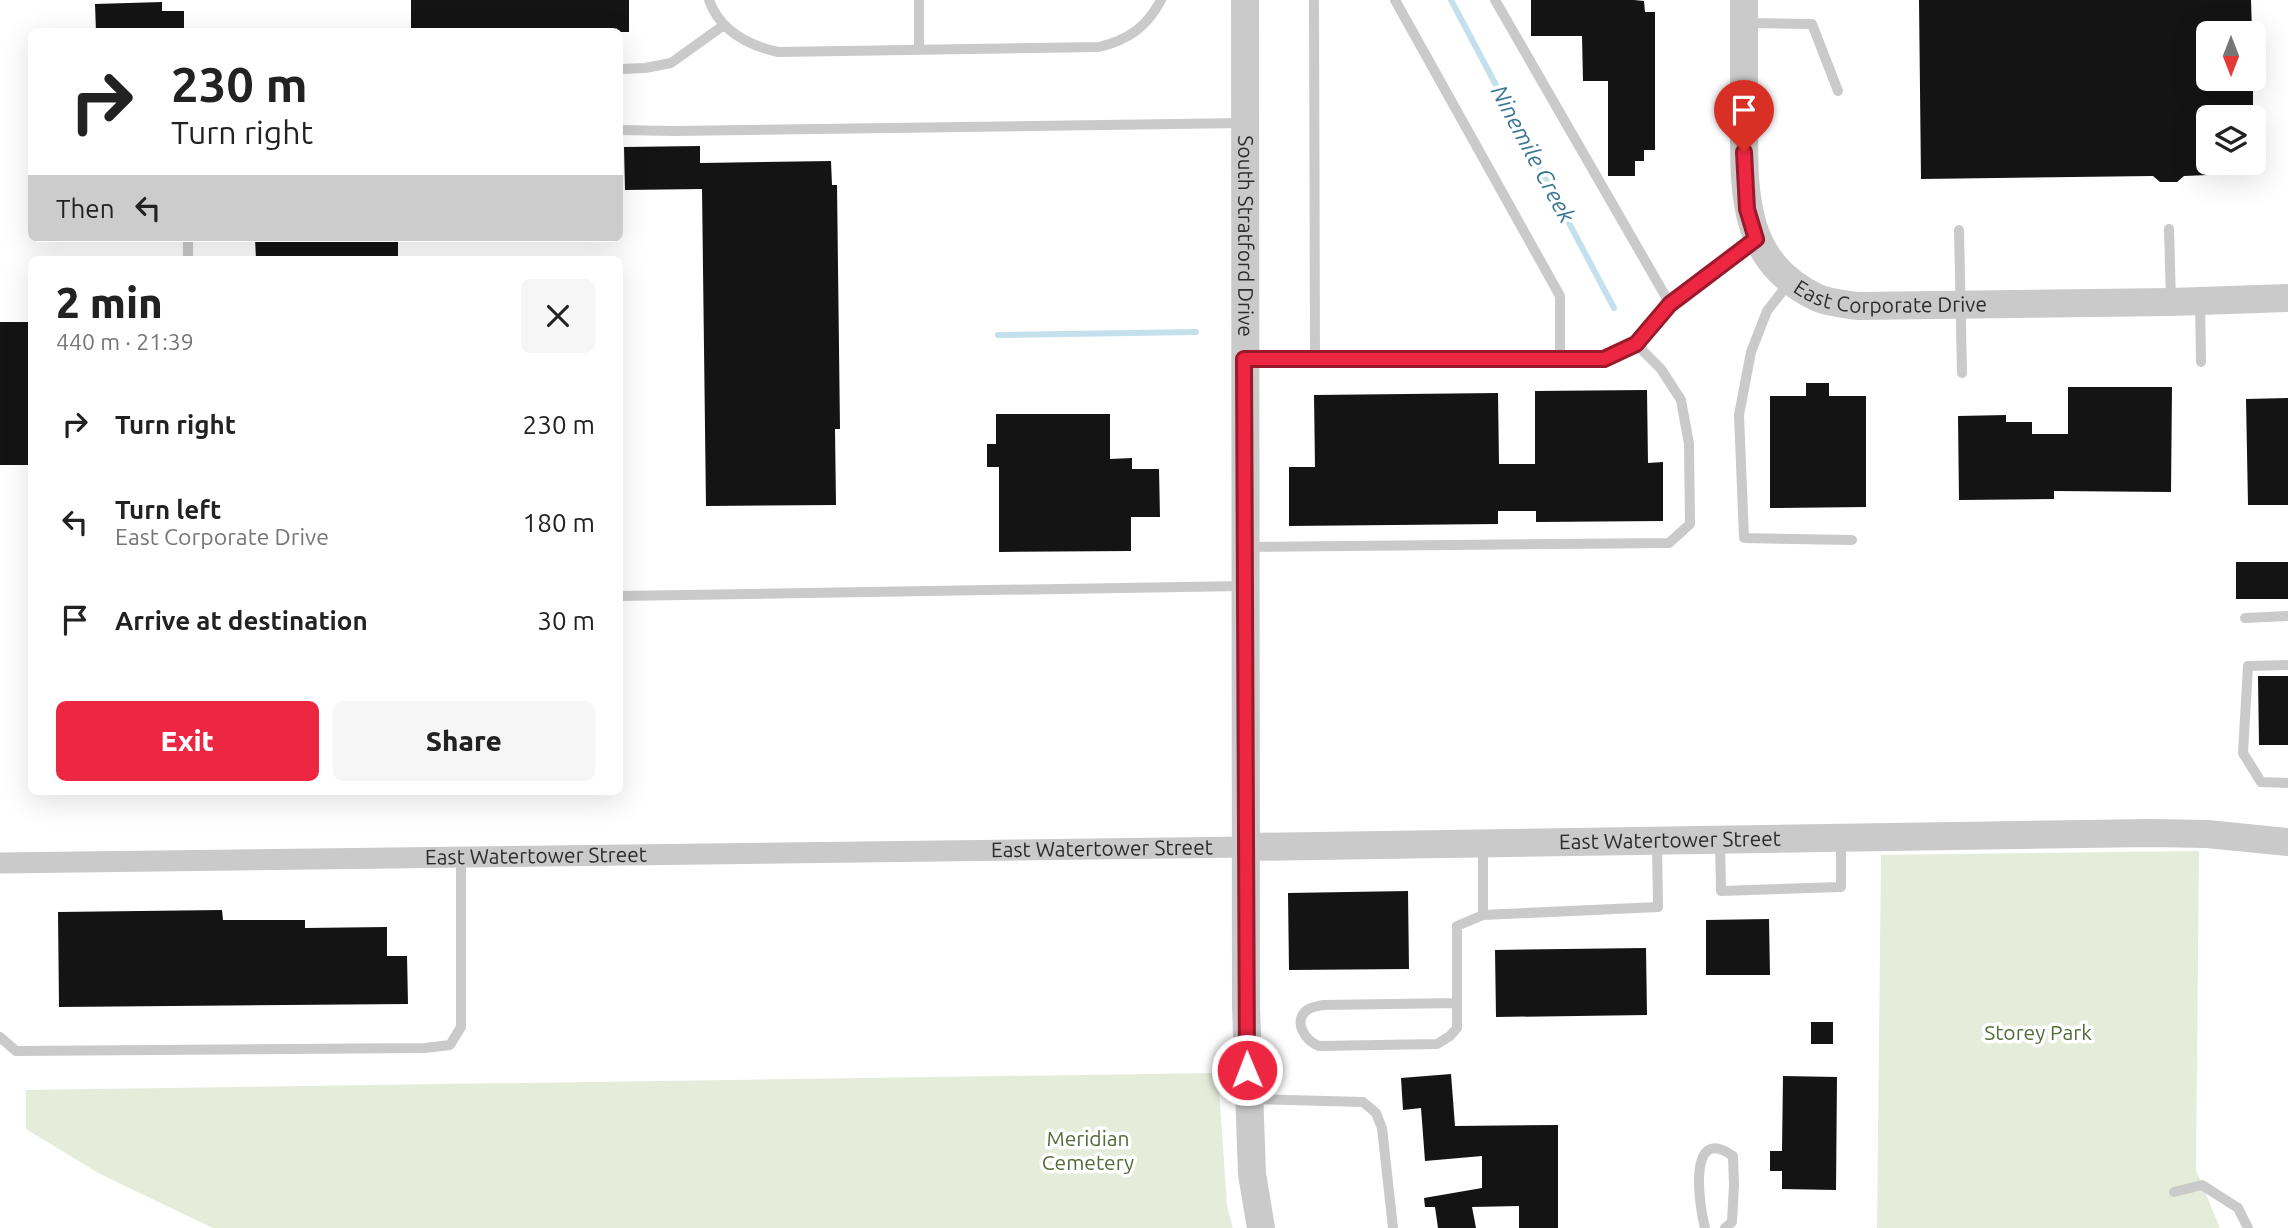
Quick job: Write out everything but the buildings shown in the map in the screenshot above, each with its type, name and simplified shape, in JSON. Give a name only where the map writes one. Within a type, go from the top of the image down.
[{"type":"street","name":"South Stratford Drive","points":[[1245,0],[1248,1099],[1252,1174],[1261,1228]]},
{"type":"street","name":"East Corporate Drive","points":[[1744,12],[1744,177],[1747,209],[1756,239],[1774,266],[1791,281],[1818,298],[1858,306],[2288,298]]},
{"type":"street","name":"East Watertower Street","points":[[0,863],[2150,833],[2207,834],[2288,842]]},
{"type":"lane","points":[[709,0],[724,25],[738,38],[757,47],[778,52],[1099,47],[1117,43],[1135,33],[1147,23],[1161,0]]},
{"type":"lane","points":[[919,0],[919,50]]},
{"type":"lane","points":[[1314,0],[1315,359]]},
{"type":"lane","points":[[1395,0],[1560,296],[1560,359]]},
{"type":"lane","points":[[1495,0],[1670,304]]},
{"type":"lane","points":[[1744,12],[1812,24],[1838,90]]},
{"type":"lane","points":[[623,69],[671,63],[724,25]]},
{"type":"lane","points":[[623,130],[1245,123]]},
{"type":"lane","points":[[2168,229],[2171,302]]},
{"type":"lane","points":[[1959,230],[1962,373]]},
{"type":"lane","points":[[1244,359],[1604,359],[1636,344],[1670,304],[1756,239]]},
{"type":"lane","points":[[1791,281],[1767,311],[1751,352],[1740,415],[1744,538],[1852,540]]},
{"type":"lane","points":[[2200,301],[2201,362]]},
{"type":"lane","points":[[1245,548],[1669,543],[1690,524],[1689,444],[1681,400],[1661,369],[1636,344]]},
{"type":"lane","points":[[623,596],[1246,586]]},
{"type":"lane","points":[[2245,618],[2288,616]]},
{"type":"lane","points":[[2288,665],[2248,666],[2243,753],[2262,782],[2288,783]]},
{"type":"lane","points":[[1720,839],[1721,891],[1842,887],[1841,837]]},
{"type":"lane","points":[[1457,1003],[1323,1005],[1308,1009],[1302,1017],[1302,1033],[1310,1043],[1319,1046],[1437,1044],[1457,1028],[1457,1003],[1457,926],[1483,915],[1658,907],[1657,840]]},
{"type":"lane","points":[[1483,843],[1483,915]]},
{"type":"lane","points":[[0,1037],[16,1051],[450,1045],[461,1027],[461,857]]},
{"type":"lane","points":[[1248,1099],[1363,1102],[1376,1113],[1382,1128],[1393,1228]]},
{"type":"lane","points":[[1705,1228],[1700,1209],[1700,1157],[1706,1150],[1715,1148],[1724,1149],[1733,1156],[1732,1222],[1725,1228]]},
{"type":"lane","points":[[2174,1192],[2202,1185],[2238,1208],[2248,1228]]},
{"type":"green space","name":"Storey Park","points":[[2199,851],[2196,1170],[2220,1228],[1877,1228],[1881,855]]},
{"type":"green space","name":"Meridian Cemetery","points":[[1218,1073],[1227,1206],[1233,1228],[213,1228],[100,1174],[26,1129],[26,1090]]},
{"type":"waterway","name":"Ninemile Creek","points":[[1451,0],[1614,308]]},
{"type":"waterway","points":[[998,335],[1196,332]]},
{"type":"route","points":[[1247,1070],[1244,359],[1604,359],[1636,344],[1670,304],[1756,239],[1747,209],[1744,152]]}]
